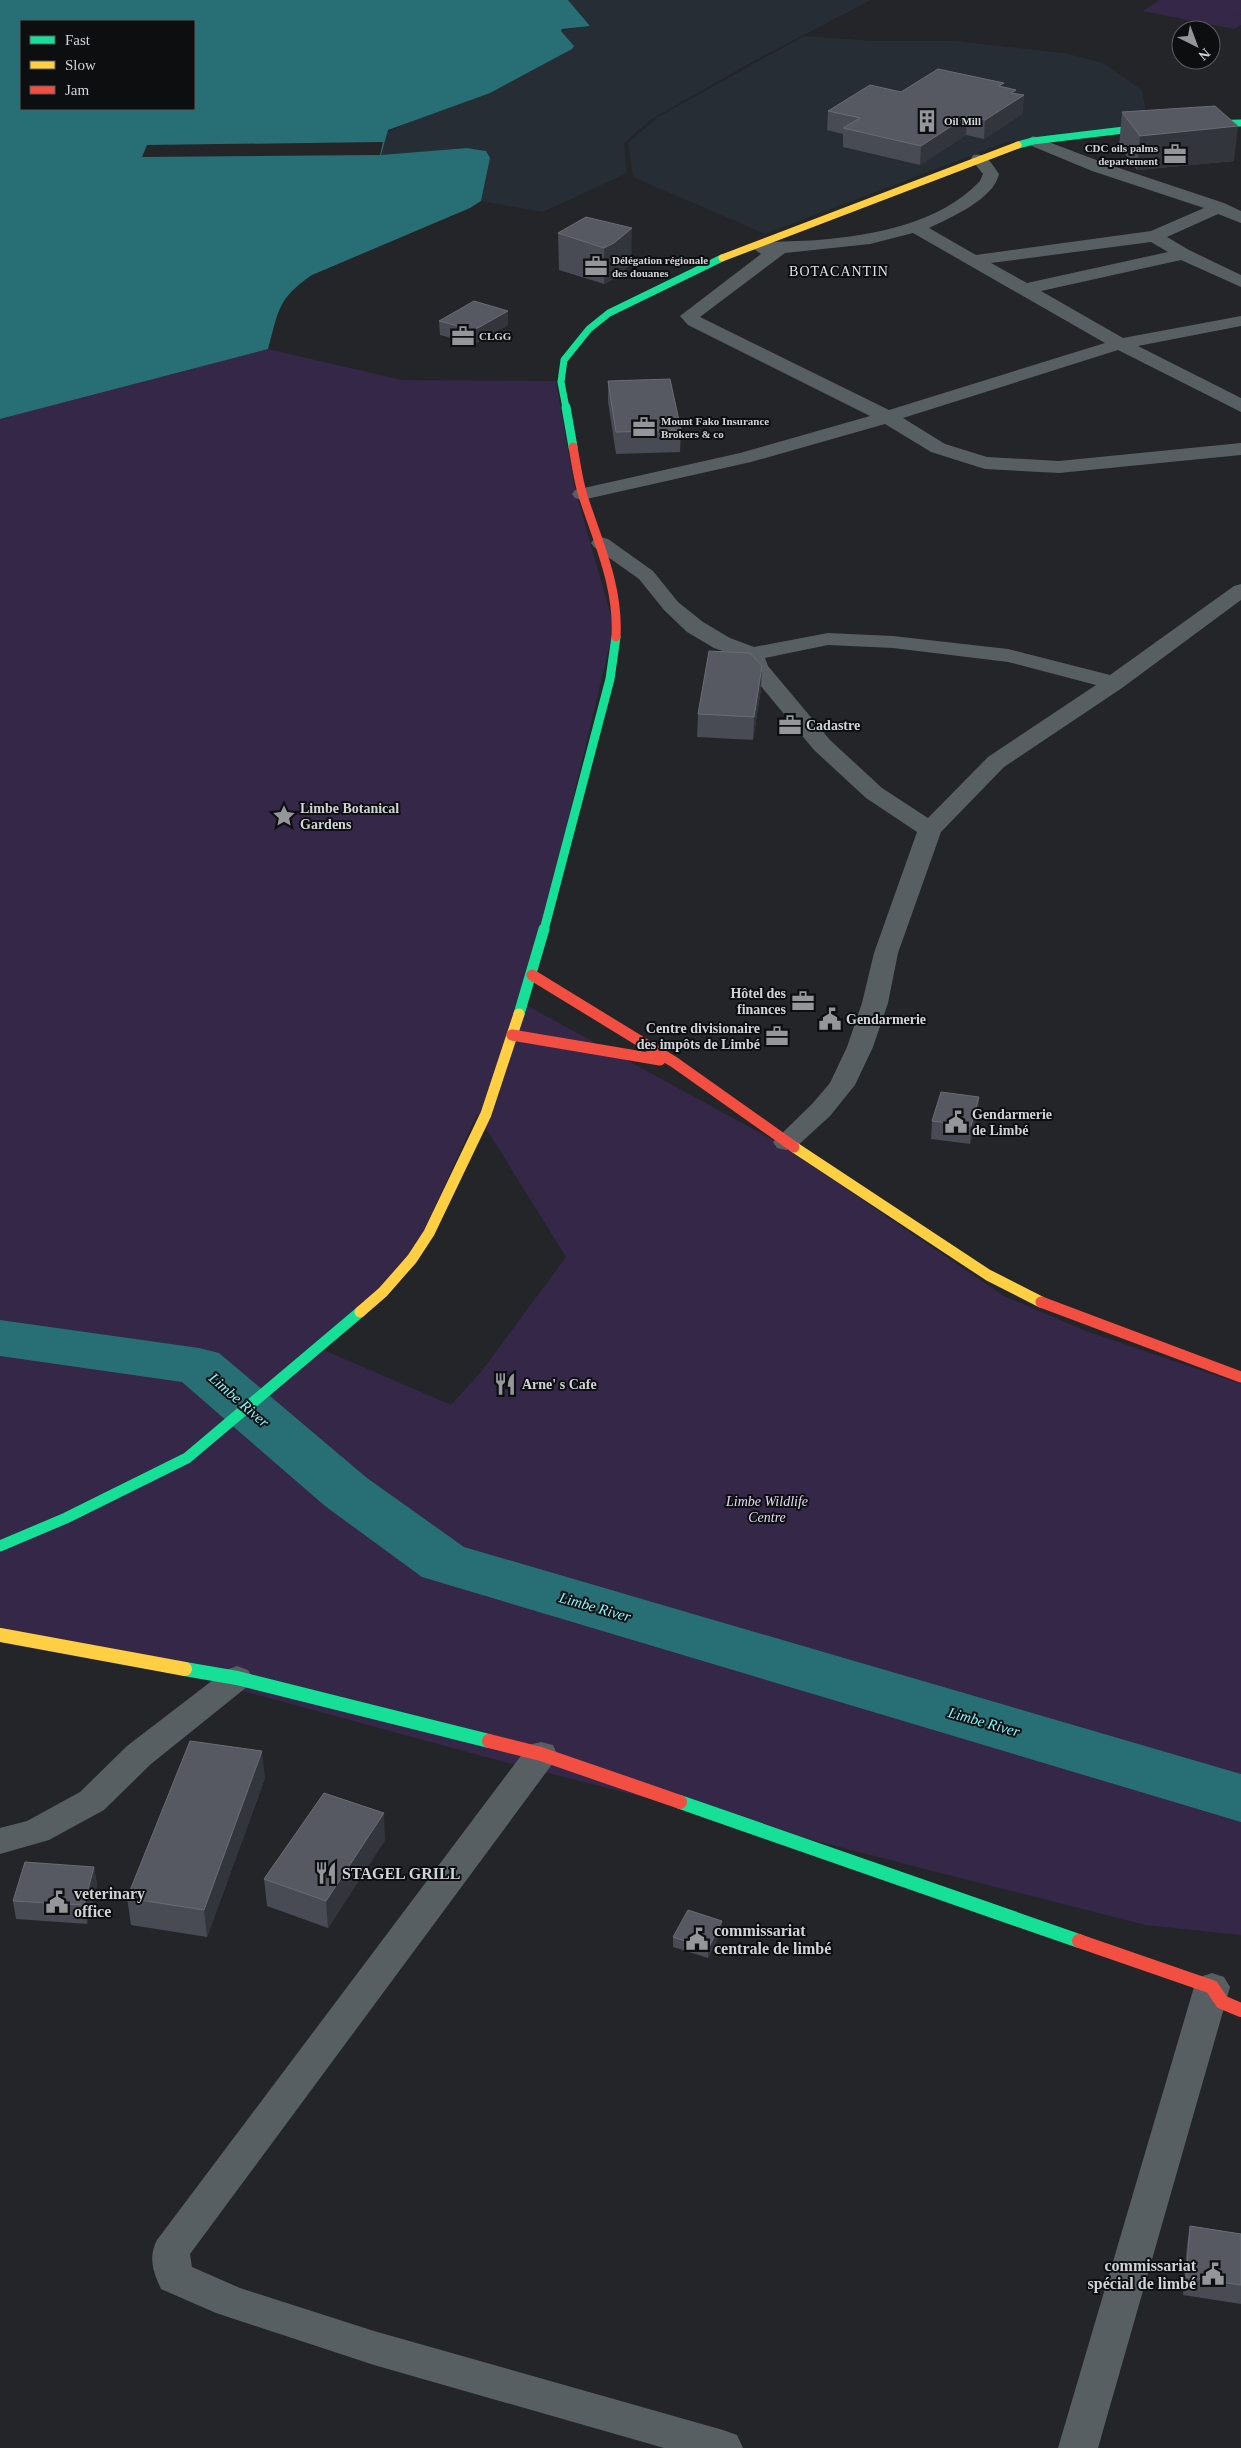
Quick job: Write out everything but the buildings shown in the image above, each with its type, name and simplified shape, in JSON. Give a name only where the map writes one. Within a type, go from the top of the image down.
[{"type":"main road","points":[[1186,125],[1241,122]]},
{"type":"main road","points":[[0,1546],[66,1518],[187,1458],[383,1292],[412,1259],[429,1233],[486,1114],[532,975],[610,679],[618,623],[601,543],[582,494],[561,382],[564,360],[589,329],[610,313],[734,252],[978,159],[1033,141],[1167,125]]},
{"type":"main road","points":[[532,975],[674,1062],[786,1142],[988,1275],[1055,1309],[1241,1377]]},
{"type":"main road","points":[[512,1035],[674,1062]]},
{"type":"main road","points":[[0,1636],[237,1678],[541,1754],[1212,1987],[1222,2002],[1241,2010]]},
{"type":"street","points":[[1033,141],[1098,167],[1218,206],[1241,218]]},
{"type":"street","points":[[734,252],[890,235],[916,228],[951,211],[987,184],[991,174],[978,159]]},
{"type":"street","points":[[976,260],[1068,246],[1154,236],[1194,220],[1218,206]]},
{"type":"street","points":[[916,228],[976,260],[1120,344],[1241,406]]},
{"type":"street","points":[[1154,236],[1183,254],[1241,282]]},
{"type":"street","points":[[780,248],[689,316],[694,321],[887,417],[938,448],[985,464],[1059,467],[1241,449]]},
{"type":"street","points":[[1026,289],[1183,254]]},
{"type":"street","points":[[582,494],[744,458],[887,417],[1120,344],[1241,321]]},
{"type":"street","points":[[601,543],[646,575],[671,606],[695,627],[722,643],[752,654],[828,639],[893,642],[1008,656],[1114,683]]},
{"type":"street","points":[[786,1142],[821,1110],[842,1085],[857,1054],[875,1003],[886,953],[930,830],[996,762],[1114,683],[1241,590]]},
{"type":"street","points":[[752,654],[758,668],[822,745],[874,793],[930,830]]},
{"type":"street","points":[[0,1841],[37,1831],[92,1801],[139,1755],[237,1678]]},
{"type":"street","points":[[541,1754],[170,2251],[175,2277],[205,2293],[362,2344],[533,2395],[624,2417],[723,2448]]},
{"type":"street","points":[[1078,2448],[1212,1987]]},
{"type":"shaded area","points":[[568,0],[871,0],[752,62],[650,120],[624,143],[627,173],[543,212],[481,201],[490,158],[480,149],[467,148],[380,155],[147,145],[386,133],[574,45],[560,31],[590,25]]},
{"type":"shaded area","points":[[804,36],[874,41],[954,41],[1065,53],[1103,63],[1142,90],[1148,125],[1007,142],[765,234],[633,177],[628,143],[658,117]]},
{"type":"green space","points":[[1160,0],[1241,0],[1241,25],[1234,29],[1221,26],[1221,20],[1188,20],[1143,11]]},
{"type":"green space","name":"Limbe Wildlife Centre","points":[[268,349],[402,380],[556,381],[574,485],[614,627],[524,1004],[777,1142],[1004,1296],[1086,1331],[1241,1384],[1241,1935],[1145,1925],[482,1756],[191,1677],[0,1643],[0,419]],"holes":[[[477,1114],[566,1257],[481,1372],[451,1405],[319,1348],[411,1260]]]},
{"type":"water","points":[[0,0],[568,0],[590,26],[562,29],[561,31],[574,46],[572,49],[490,93],[388,130],[381,155],[467,148],[486,151],[490,158],[481,201],[470,208],[312,275],[292,291],[281,306],[268,349],[0,419]]},
{"type":"pier","points":[[383,142],[380,155],[142,157],[147,145]]},
{"type":"waterway","name":"Limbe River","points":[[0,1338],[199,1366],[346,1492],[443,1562],[1241,1798]]},
{"type":"traffic: fast","points":[[1198,124],[1241,123]]},
{"type":"traffic: fast","points":[[1018,145],[1033,141],[1157,126]]},
{"type":"traffic: fast","points":[[573,447],[561,382],[564,360],[589,329],[609,313],[722,258]]},
{"type":"traffic: fast","points":[[519,1014],[532,975],[610,679],[616,637]]},
{"type":"traffic: fast","points":[[0,1546],[66,1518],[187,1458],[360,1312]]},
{"type":"traffic: fast","points":[[185,1669],[237,1678],[489,1741]]},
{"type":"traffic: fast","points":[[680,1802],[1079,1941]]},
{"type":"traffic: slow","points":[[722,258],[1018,145]]},
{"type":"traffic: slow","points":[[360,1312],[383,1292],[412,1259],[429,1233],[486,1114],[519,1014]]},
{"type":"traffic: slow","points":[[794,1147],[988,1275],[1041,1302]]},
{"type":"traffic: slow","points":[[0,1635],[185,1669]]},
{"type":"traffic: jam","points":[[573,447],[581,490],[612,585],[617,621],[616,637]]},
{"type":"traffic: jam","points":[[532,975],[674,1062],[794,1147]]},
{"type":"traffic: jam","points":[[512,1035],[660,1060]]},
{"type":"traffic: jam","points":[[1041,1302],[1055,1309],[1241,1377]]},
{"type":"traffic: jam","points":[[489,1741],[541,1754],[680,1802]]},
{"type":"traffic: jam","points":[[1079,1941],[1212,1987],[1222,2002],[1241,2010]]},
{"type":"place","name":"Oil Mill","points":[[927,121]]},
{"type":"place","name":"CDC oils palms departement","points":[[1175,154]]},
{"type":"place","name":"Délégation régionale des douanes","points":[[596,266]]},
{"type":"place","name":"CLGG","points":[[463,336]]},
{"type":"place","name":"Mount Fako Insurance Brokers & co","points":[[644,427]]},
{"type":"place","name":"Cadastre","points":[[790,725]]},
{"type":"place","name":"Limbe Botanical Gardens","points":[[284,816]]},
{"type":"place","name":"Hôtel des finances","points":[[803,1001]]},
{"type":"place","name":"Gendarmerie","points":[[830,1019]]},
{"type":"place","name":"Centre divisionaire des impôts de Limbé","points":[[777,1036]]},
{"type":"place","name":"Gendarmerie de Limbé","points":[[956,1122]]},
{"type":"place","name":"Arne' s Cafe","points":[[505,1384]]},
{"type":"place","name":"STAGEL GRILL","points":[[326,1873]]},
{"type":"place","name":"veterinary office","points":[[57,1902]]},
{"type":"place","name":"commissariat centrale de limbé","points":[[697,1939]]},
{"type":"place","name":"commissariat spécial de limbé","points":[[1213,2274]]},
{"type":"district","name":"BOTACANTIN","points":[[839,271]]}]
